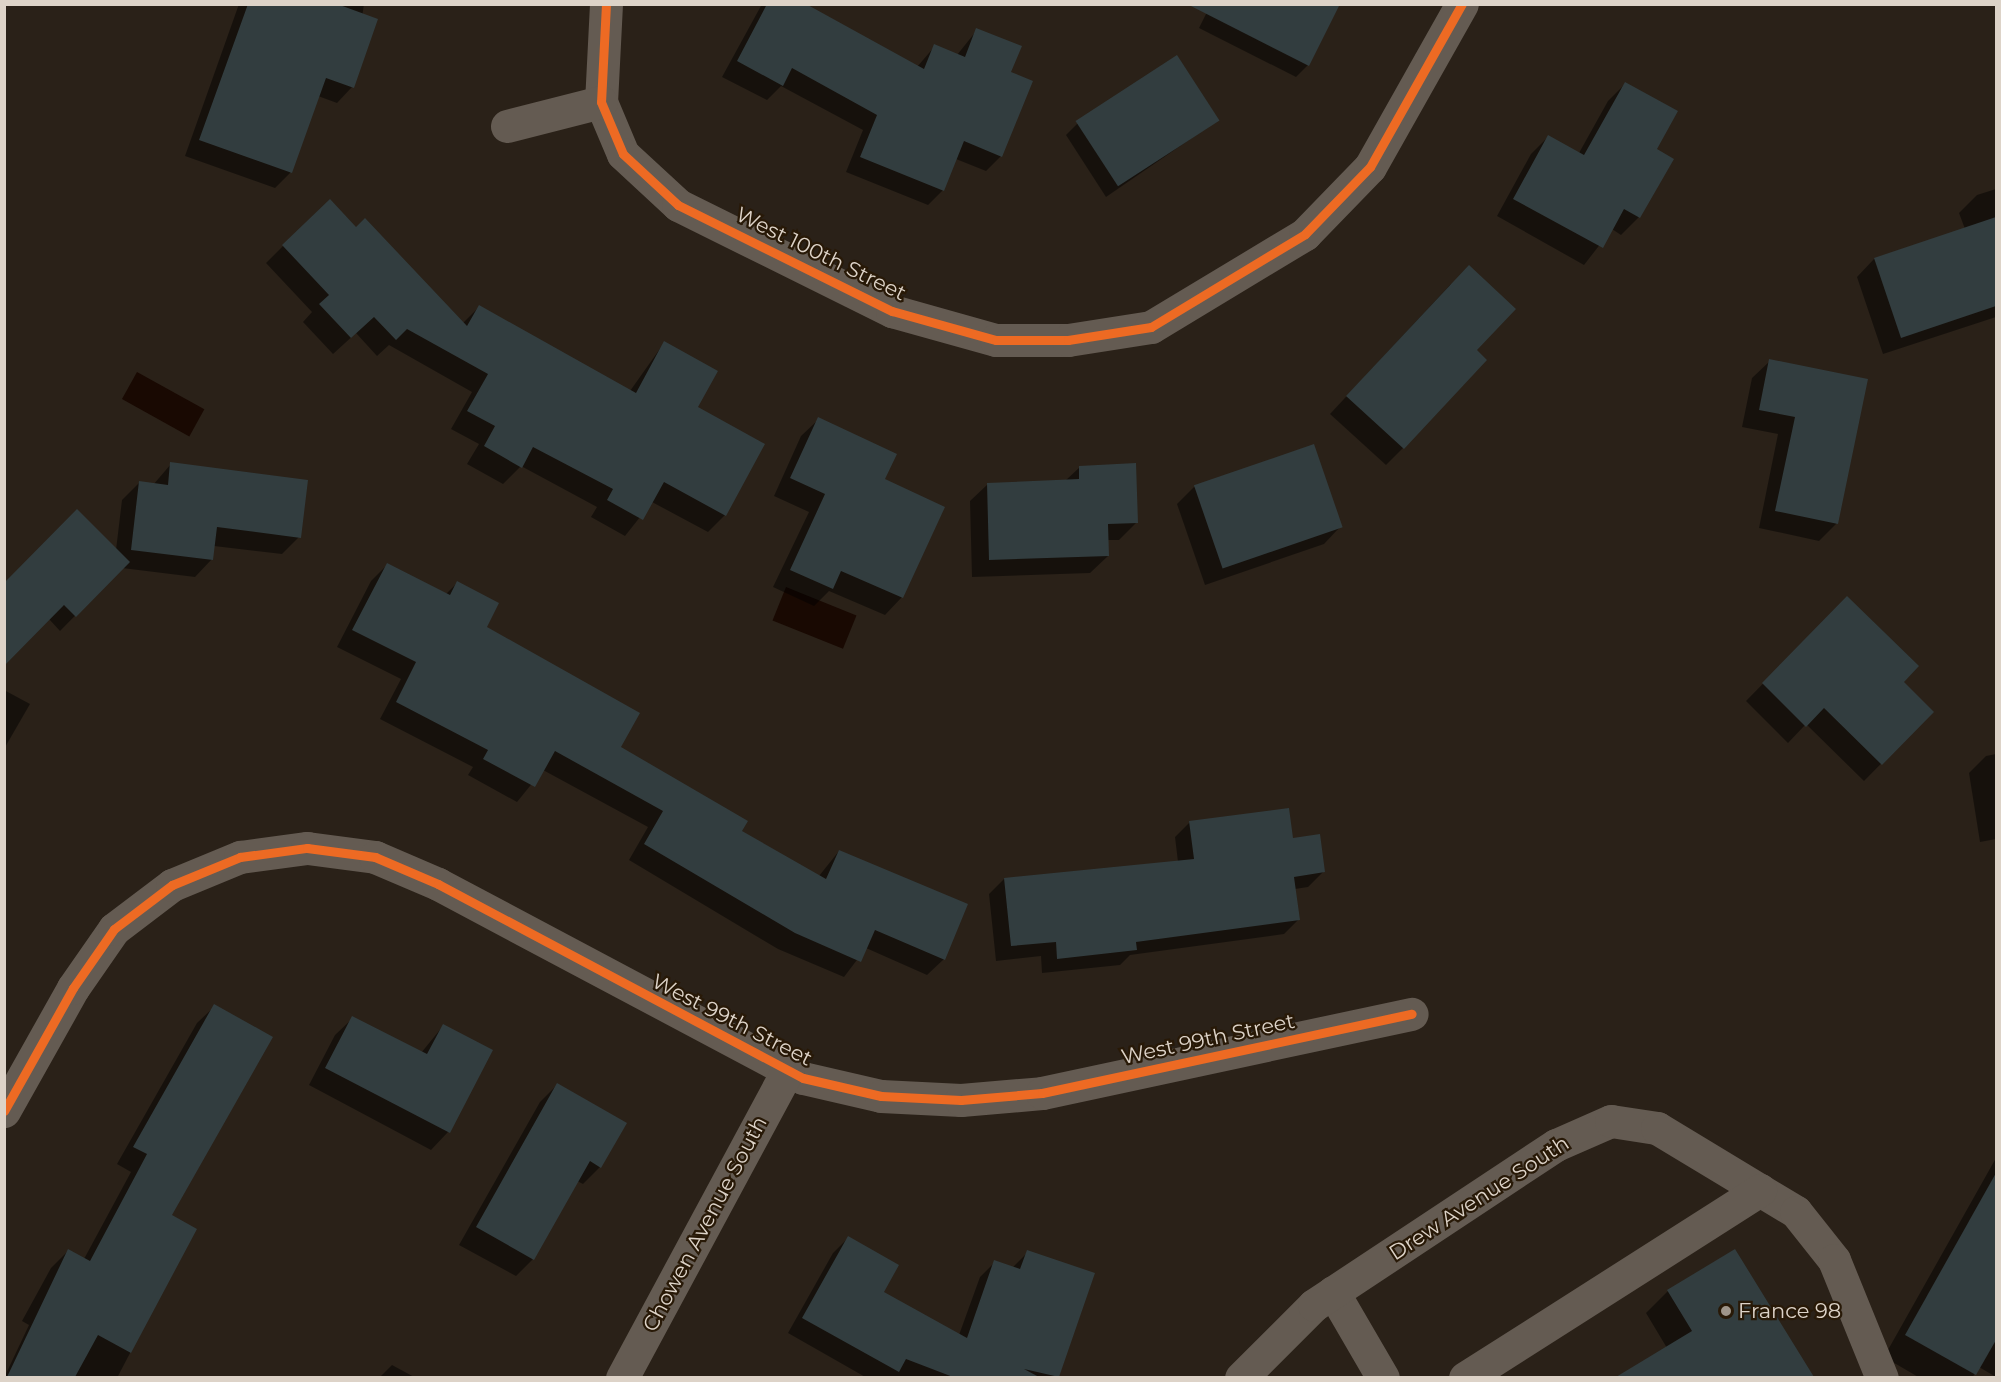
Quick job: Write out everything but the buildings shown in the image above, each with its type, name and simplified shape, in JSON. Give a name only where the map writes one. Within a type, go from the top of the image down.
[{"type":"street","points":[[507,126],[601,102],[606,4]]},
{"type":"street","name":"West 100th Street","points":[[601,102],[623,154],[678,205],[892,311],[996,339],[1068,340],[1151,327],[1305,234],[1370,167],[1462,4]]},
{"type":"street","name":"West 99th Street","points":[[4,1111],[73,988],[114,929],[172,885],[240,857],[307,848],[375,857],[438,884],[788,1070],[881,1096],[960,1101],[1042,1093],[1413,1014]]},
{"type":"street","name":"Chowen Avenue South","points":[[622,1377],[788,1070]]},
{"type":"street","name":"Drew Avenue South","points":[[1241,1377],[1333,1292],[1556,1145],[1611,1121],[1657,1128],[1796,1212],[1834,1260],[1882,1377]]},
{"type":"street","points":[[1466,1377],[1760,1190]]},
{"type":"street","points":[[1333,1292],[1383,1377]]},
{"type":"shaded area","points":[[137,372],[204,409],[189,436],[122,399]]},
{"type":"shaded area","points":[[786,587],[856,615],[843,649],[773,620]]},
{"type":"cycle path","points":[[606,4],[601,102],[623,154],[678,205],[892,311],[996,340],[1068,340],[1151,327],[1305,234],[1370,167],[1462,4]]},
{"type":"cycle path","points":[[4,1111],[73,988],[114,929],[172,885],[240,857],[307,848],[375,857],[438,884],[803,1078],[881,1096],[961,1100],[1042,1093],[1412,1014]]},
{"type":"place","name":"France 98","points":[[1726,1311]]}]
